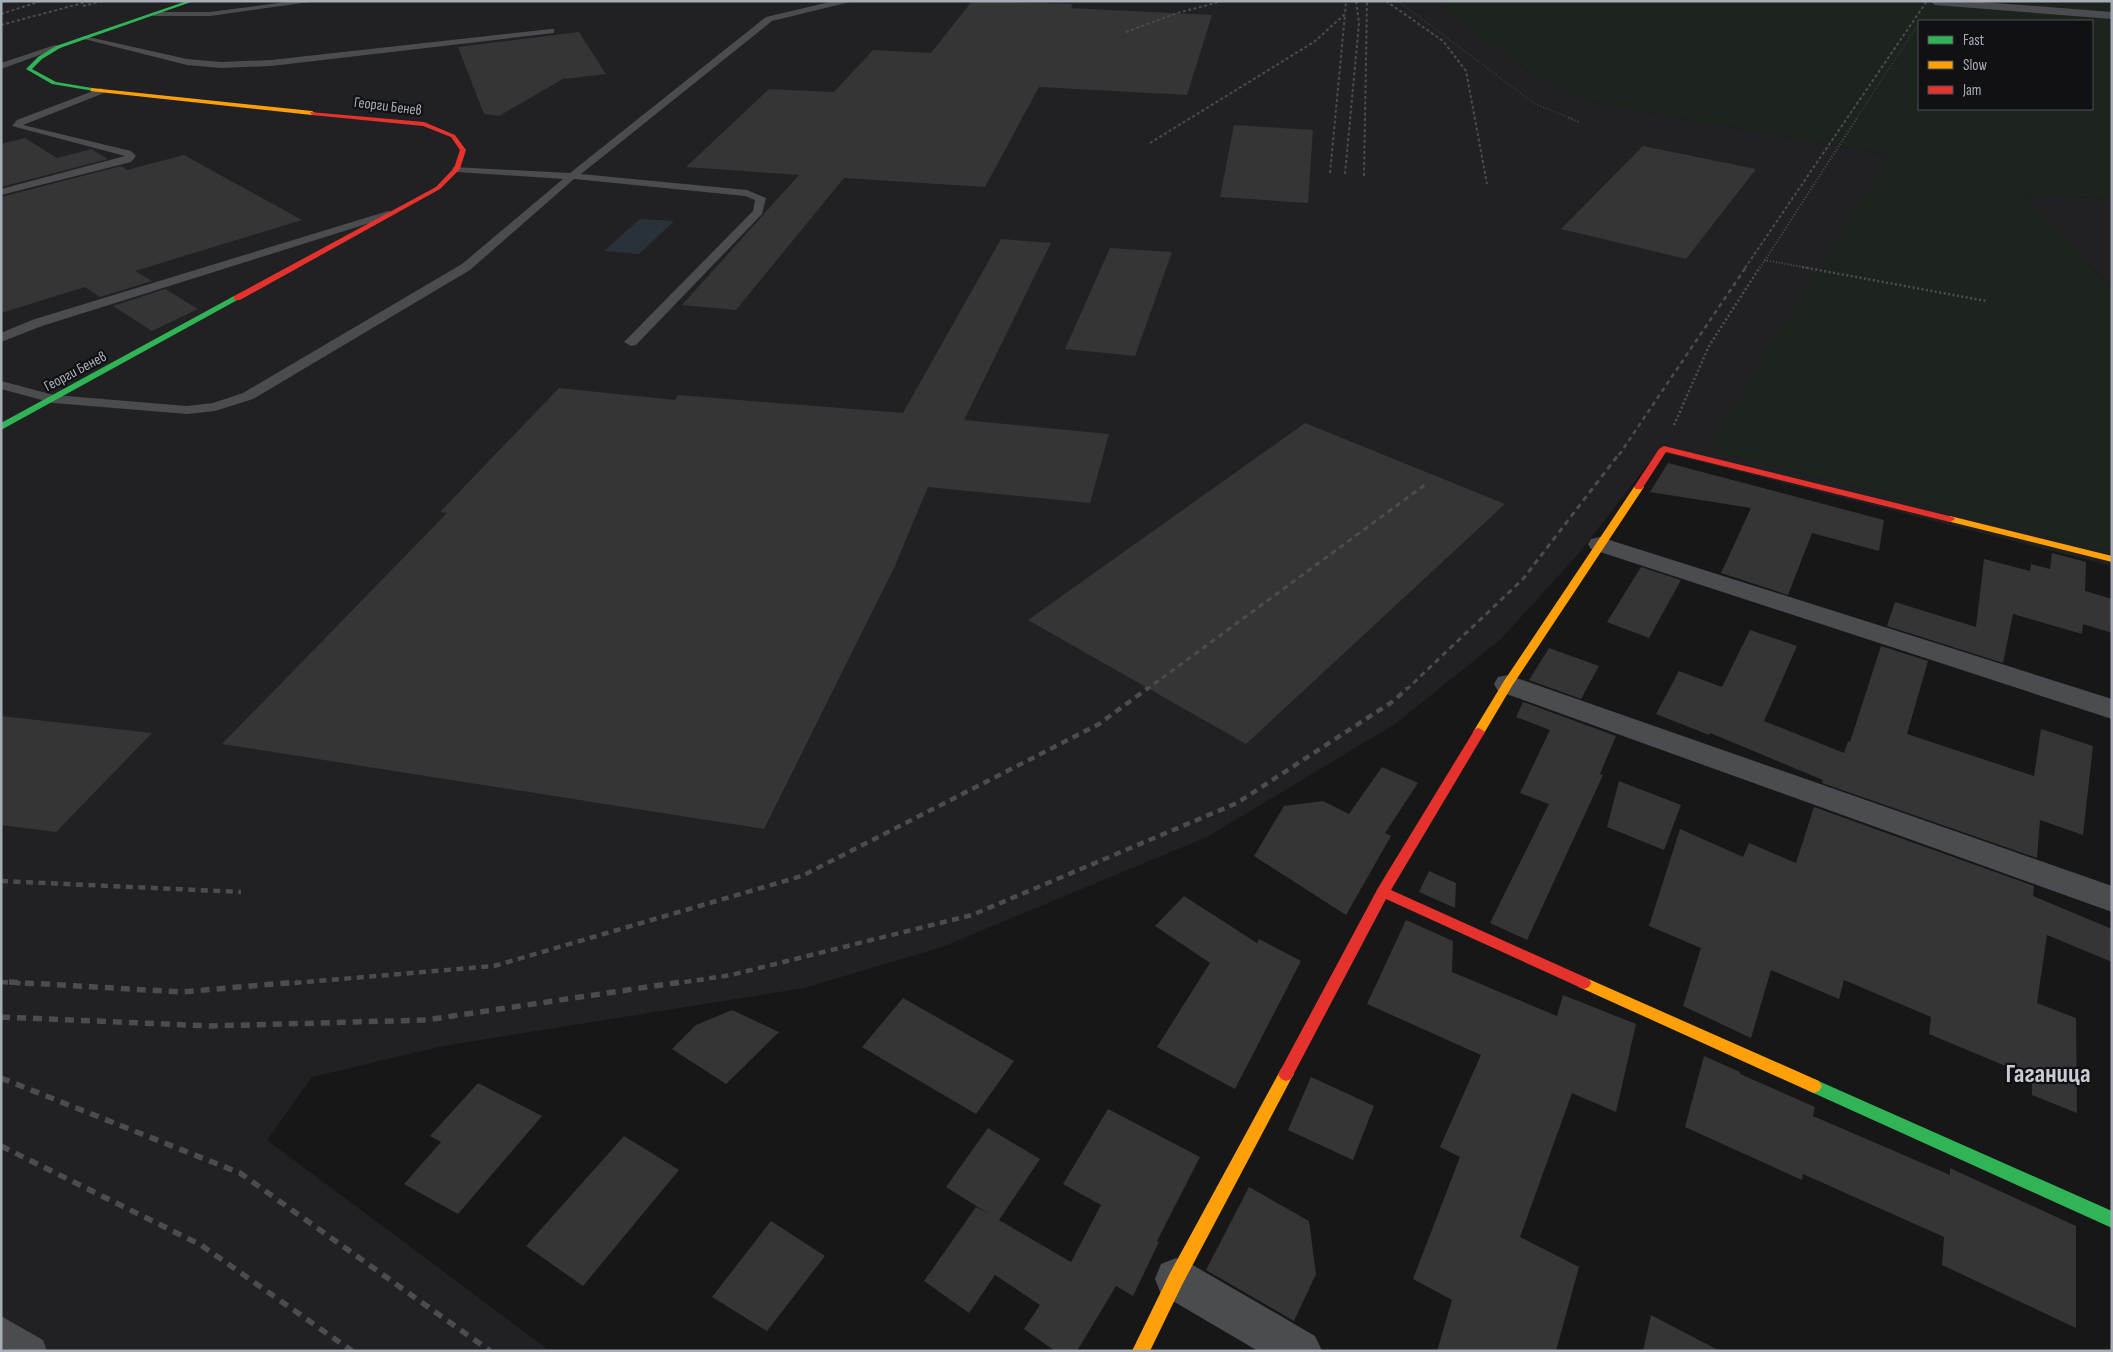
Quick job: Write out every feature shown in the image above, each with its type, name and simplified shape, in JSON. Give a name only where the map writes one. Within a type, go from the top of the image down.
[{"type":"street","name":"Георги Бенев","points":[[1,427],[438,188],[456,169],[463,150],[453,136],[424,124],[70,87],[38,77],[29,69],[40,58],[58,47],[192,1]]},
{"type":"street","points":[[1935,2],[2112,16]]},
{"type":"street","points":[[1141,1351],[1176,1279],[1382,892],[1508,684],[1664,449],[2112,559]]},
{"type":"street","points":[[1600,544],[2112,708]]},
{"type":"street","points":[[1508,684],[2112,899]]},
{"type":"street","points":[[1382,892],[2112,1220]]},
{"type":"street","points":[[1176,1279],[1300,1351]]},
{"type":"lane","points":[[154,14],[210,14],[313,1]]},
{"type":"lane","points":[[1,386],[53,399],[187,410],[215,407],[248,396],[466,267],[572,176],[769,19],[819,6],[850,1]]},
{"type":"lane","points":[[84,38],[187,62],[222,65],[271,63],[551,31]]},
{"type":"lane","points":[[1,66],[58,47]]},
{"type":"lane","points":[[1,192],[127,160],[131,156],[127,153],[17,126],[20,122],[101,91]]},
{"type":"lane","points":[[456,169],[572,176],[747,193],[761,198],[758,212],[631,342]]},
{"type":"lane","points":[[1,338],[36,323],[394,212]]},
{"type":"lane","points":[[1,1331],[32,1351]]},
{"type":"path","points":[[1398,1],[1535,104],[1578,122]]},
{"type":"path","points":[[1664,449],[1709,346],[1918,25]]},
{"type":"path","points":[[1764,260],[1986,301]]},
{"type":"shaded area","points":[[1,1],[1435,1],[1530,73],[1585,101],[1889,155],[1707,449],[2112,554],[2112,566],[1658,451],[1580,552],[1501,639],[1395,724],[1207,837],[942,947],[804,988],[443,1046],[312,1077],[267,1140],[550,1351],[1,1351]]},
{"type":"shaded area","points":[[1435,1],[2112,1],[2112,199],[2024,194],[2112,289],[2112,554],[1707,449],[1889,155],[1585,101],[1530,73]]},
{"type":"shaded area","points":[[2024,194],[2112,199],[2112,289]]},
{"type":"shaded area","points":[[640,219],[674,221],[639,254],[604,251]]},
{"type":"building","points":[[972,1],[1073,4],[1071,8],[1212,15],[1187,95],[1039,87],[985,187],[844,178],[736,310],[682,305],[799,175],[686,167],[769,89],[834,92],[873,50],[931,53]]},
{"type":"building","points":[[579,32],[606,74],[563,79],[499,116],[484,114],[458,47]]},
{"type":"building","points":[[1234,125],[1313,130],[1308,203],[1220,197]]},
{"type":"building","points":[[25,138],[57,158],[91,149],[108,159],[1,187],[1,144]]},
{"type":"building","points":[[1643,146],[1756,169],[1686,259],[1561,229]]},
{"type":"building","points":[[184,155],[302,220],[135,271],[152,281],[100,297],[85,287],[1,313],[1,197],[121,166],[127,170]]},
{"type":"building","points":[[1001,239],[1051,243],[964,420],[1109,434],[1090,503],[928,487],[894,568],[764,829],[222,744],[447,513],[440,512],[559,388],[675,400],[678,395],[903,413]]},
{"type":"building","points":[[1110,248],[1172,252],[1135,356],[1065,349]]},
{"type":"building","points":[[165,289],[198,309],[152,331],[113,306]]},
{"type":"building","points":[[1305,423],[1505,504],[1246,744],[1028,620]]},
{"type":"building","points":[[1668,463],[1884,520],[1879,551],[1812,533],[1788,595],[1721,573],[1751,508],[1650,492]]},
{"type":"building","points":[[2052,553],[2086,562],[2085,591],[2112,599],[2112,633],[2083,624],[2082,634],[2013,614],[2003,663],[1887,626],[1895,602],[1976,627],[1984,559],[2030,571],[2031,564],[2050,569]]},
{"type":"building","points":[[1641,567],[1681,580],[1649,638],[1607,622]]},
{"type":"building","points":[[1750,630],[1797,646],[1764,721],[1844,753],[1848,741],[1850,742],[1881,646],[1928,661],[1907,734],[2034,776],[2041,729],[2093,746],[2083,835],[2040,820],[2037,858],[1822,783],[1823,780],[1710,733],[1709,735],[1656,714],[1679,671],[1722,687]]},
{"type":"building","points":[[1549,648],[1599,666],[1581,699],[1529,680]]},
{"type":"building","points":[[1523,702],[1616,736],[1600,774],[1603,775],[1527,940],[1490,923],[1549,804],[1520,793],[1550,730],[1516,717]]},
{"type":"building","points":[[1,716],[152,733],[56,832],[1,825]]},
{"type":"building","points":[[1382,767],[1418,783],[1385,833],[1391,836],[1346,915],[1254,856],[1284,806],[1323,801],[1349,814]]},
{"type":"building","points":[[1619,781],[1681,805],[1664,850],[1607,827]]},
{"type":"building","points":[[1814,807],[2034,886],[2033,896],[2112,929],[2112,962],[2047,935],[2037,1003],[2076,1018],[2077,1113],[2032,1095],[2032,1077],[1929,1034],[1931,1017],[1844,980],[1839,999],[1771,970],[1751,1038],[1683,1006],[1701,948],[1649,926],[1680,829],[1743,857],[1749,843],[1796,863]]},
{"type":"building","points":[[1429,871],[1456,883],[1455,908],[1419,892]]},
{"type":"building","points":[[1184,896],[1257,943],[1259,939],[1301,961],[1235,1089],[1157,1047],[1210,963],[1155,926]]},
{"type":"building","points":[[1406,920],[1453,941],[1452,972],[1557,1016],[1563,995],[1636,1024],[1616,1112],[1572,1093],[1520,1237],[1579,1267],[1556,1351],[1437,1351],[1452,1300],[1413,1279],[1460,1157],[1440,1147],[1481,1055],[1367,1004]]},
{"type":"building","points":[[903,998],[1014,1061],[976,1114],[862,1047]]},
{"type":"building","points":[[732,1010],[779,1032],[726,1084],[672,1049],[696,1025]]},
{"type":"building","points":[[1704,1056],[1815,1107],[1813,1116],[1950,1175],[1950,1168],[2076,1226],[2076,1328],[1942,1265],[1944,1237],[1803,1174],[1802,1180],[1685,1127]]},
{"type":"building","points":[[1311,1077],[1374,1106],[1353,1160],[1288,1130]]},
{"type":"building","points":[[478,1083],[542,1116],[458,1214],[404,1184],[441,1142],[430,1136]]},
{"type":"building","points":[[1108,1109],[1200,1157],[1157,1241],[1159,1242],[1133,1296],[1116,1286],[1077,1351],[1055,1351],[1024,1329],[1040,1305],[995,1275],[969,1313],[924,1281],[976,1207],[989,1214],[946,1187],[988,1128],[1040,1159],[999,1220],[1071,1262],[1101,1205],[1063,1184]]},
{"type":"building","points":[[624,1136],[679,1170],[583,1286],[526,1246]]},
{"type":"building","points":[[1249,1187],[1309,1221],[1316,1274],[1294,1321],[1206,1270]]},
{"type":"building","points":[[771,1221],[825,1256],[767,1331],[712,1297]]},
{"type":"building","points":[[1651,1315],[1720,1351],[1643,1351]]},
{"type":"railway","points":[[1,14],[41,1]]},
{"type":"railway","points":[[1,25],[90,1]]},
{"type":"railway","points":[[83,6],[103,1]]},
{"type":"railway","points":[[1126,32],[1177,13],[1223,1]]},
{"type":"railway","points":[[1345,14],[1346,1]]},
{"type":"railway","points":[[1345,174],[1359,23],[1356,1]]},
{"type":"railway","points":[[1364,176],[1367,1]]},
{"type":"railway","points":[[1386,1],[1443,41],[1466,71],[1487,184]]},
{"type":"railway","points":[[1745,268],[1927,1]]},
{"type":"railway","points":[[1150,143],[1314,42],[1345,14]]},
{"type":"railway","points":[[1330,173],[1345,14]]},
{"type":"railway","points":[[1619,455],[1746,267]]},
{"type":"railway","points":[[1406,690],[1523,579],[1619,454]]},
{"type":"railway","points":[[1146,690],[1426,484]]},
{"type":"railway","points":[[282,984],[494,966],[802,876],[1099,724],[1148,688]]},
{"type":"railway","points":[[672,984],[731,975],[972,915],[1237,803],[1395,700],[1407,688]]},
{"type":"railway","points":[[1,881],[241,892]]},
{"type":"railway","points":[[1,982],[31,984]]},
{"type":"railway","points":[[9,982],[182,992],[297,982]]},
{"type":"railway","points":[[1,1017],[211,1026],[426,1020],[681,982]]},
{"type":"railway","points":[[1,1078],[240,1173],[490,1351]]},
{"type":"railway","points":[[1,1146],[201,1245],[352,1351]]},
{"type":"traffic: fast","points":[[92,90],[54,83],[29,69],[40,58],[58,47],[192,1]]},
{"type":"traffic: fast","points":[[1,427],[237,298]]},
{"type":"traffic: fast","points":[[1814,1086],[2112,1220]]},
{"type":"traffic: slow","points":[[92,90],[312,113]]},
{"type":"traffic: slow","points":[[1479,732],[1508,684],[1639,487]]},
{"type":"traffic: slow","points":[[1950,519],[2112,559]]},
{"type":"traffic: slow","points":[[1584,983],[1814,1086]]},
{"type":"traffic: slow","points":[[1141,1351],[1176,1279],[1286,1074]]},
{"type":"traffic: jam","points":[[237,298],[438,188],[457,169],[463,150],[453,136],[424,124],[312,113]]},
{"type":"traffic: jam","points":[[1639,487],[1664,449],[1950,519]]},
{"type":"traffic: jam","points":[[1286,1074],[1383,892],[1479,732]]},
{"type":"traffic: jam","points":[[1383,892],[1584,983]]},
{"type":"district","name":"Гаганица","points":[[2048,1073]]}]
